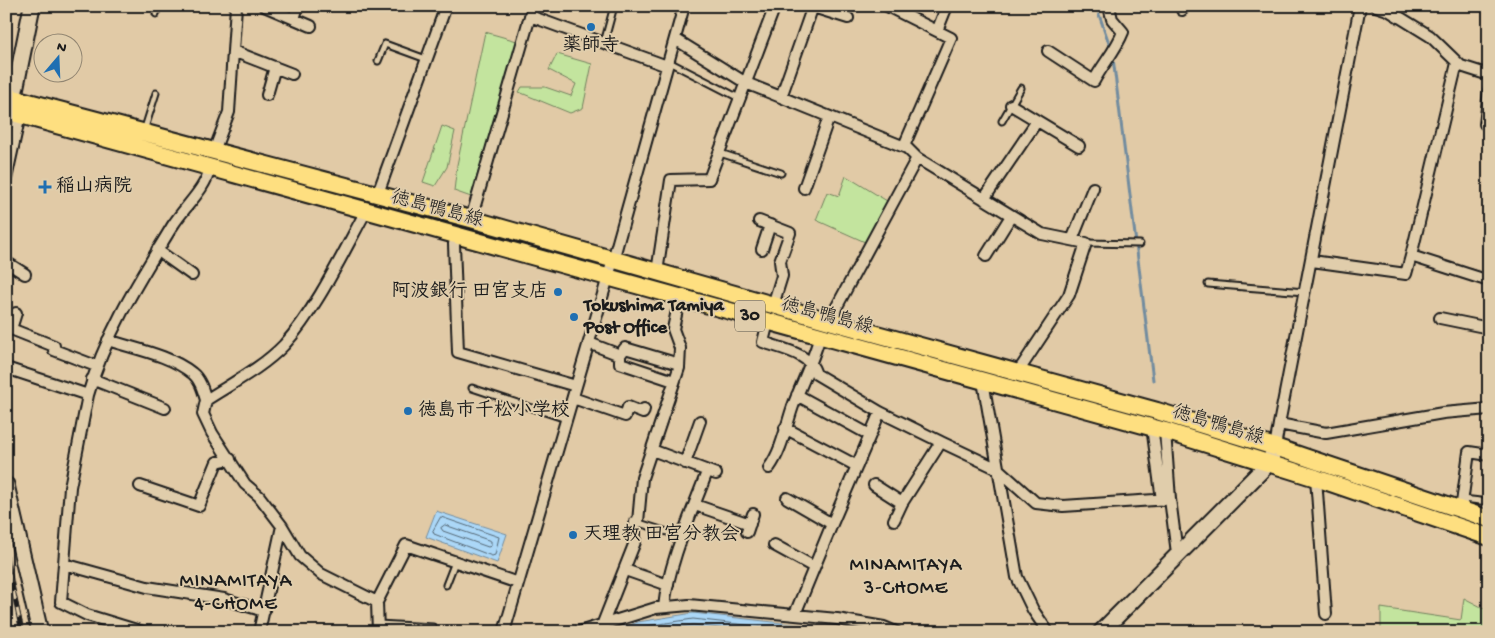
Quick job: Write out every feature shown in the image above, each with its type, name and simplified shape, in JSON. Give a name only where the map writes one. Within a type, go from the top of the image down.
[{"type":"main road","name":"徳島鴨島線","points":[[11,106],[144,131],[377,196],[471,219],[833,322],[1017,372],[1275,447],[1462,504],[1489,519]]},
{"type":"main road","name":"徳島鴨島線","points":[[11,106],[210,168],[1159,429],[1316,478],[1489,538]]},
{"type":"street","points":[[6,179],[11,106],[32,6]]},
{"type":"street","points":[[214,151],[228,112],[236,6]]},
{"type":"street","points":[[264,6],[311,26]]},
{"type":"street","points":[[294,19],[298,6]]},
{"type":"street","points":[[377,196],[446,6]]},
{"type":"street","points":[[504,632],[608,278],[684,6]]},
{"type":"street","points":[[657,272],[671,180],[709,179],[720,153],[738,98],[746,83],[775,6]]},
{"type":"street","points":[[888,6],[951,38],[904,146]]},
{"type":"street","points":[[937,31],[947,6]]},
{"type":"street","points":[[1048,50],[1094,81],[1106,58],[1118,45],[1123,32],[1112,18],[1109,6]]},
{"type":"street","points":[[1101,632],[1269,463],[1280,424],[1360,6]]},
{"type":"street","points":[[1376,6],[1388,10],[1430,36],[1461,66],[1489,75]]},
{"type":"street","points":[[782,97],[813,7],[848,18]]},
{"type":"street","points":[[471,219],[531,11],[604,43],[668,64]]},
{"type":"street","points":[[674,39],[746,83],[904,146],[917,158],[1042,234],[1086,243],[1069,295],[1017,372],[1012,388]]},
{"type":"street","points":[[233,50],[292,74]]},
{"type":"street","points":[[1312,261],[1406,274],[1458,63]]},
{"type":"street","points":[[267,95],[275,67]]},
{"type":"street","points":[[1485,124],[1489,91]]},
{"type":"street","points":[[1011,105],[1079,146]]},
{"type":"street","points":[[804,188],[829,116]]},
{"type":"street","points":[[984,199],[1037,121]]},
{"type":"street","points":[[833,322],[836,308],[917,158]]},
{"type":"street","points":[[143,632],[87,615],[61,602],[70,487],[88,395],[96,366],[157,250],[180,214],[207,180],[210,168]]},
{"type":"street","points":[[1072,240],[1093,188]]},
{"type":"street","points":[[206,400],[260,366],[284,344],[306,315],[366,211]]},
{"type":"street","points":[[986,256],[1012,216]]},
{"type":"street","points":[[759,221],[790,234],[780,261],[782,276],[773,305]]},
{"type":"street","points":[[762,249],[770,225]]},
{"type":"street","points":[[456,236],[454,244],[458,352],[576,386]]},
{"type":"street","points":[[157,250],[192,275]]},
{"type":"street","points":[[1411,256],[1489,281]]},
{"type":"street","points":[[6,262],[25,274]]},
{"type":"street","points":[[603,623],[635,542],[642,478],[679,364],[680,348],[673,329],[680,296]]},
{"type":"street","points":[[16,313],[8,328],[54,346],[54,350],[96,366]]},
{"type":"street","points":[[1440,318],[1489,328]]},
{"type":"street","points":[[768,322],[763,342],[805,358],[812,364],[816,374],[880,412],[998,469],[1036,502],[1063,506],[1166,500]]},
{"type":"street","points":[[769,468],[776,458],[797,395],[812,364],[820,336]]},
{"type":"street","points":[[108,340],[178,364],[193,373],[201,385],[206,400],[203,414],[245,484],[260,496],[282,526],[300,556],[321,574],[377,602]]},
{"type":"street","points":[[589,343],[620,355]]},
{"type":"street","points":[[674,381],[620,363],[620,355],[625,348],[679,364]]},
{"type":"street","points":[[6,368],[88,395]]},
{"type":"street","points":[[92,379],[165,408]]},
{"type":"street","points":[[983,381],[1017,577],[1048,632]]},
{"type":"street","points":[[797,395],[870,434]]},
{"type":"street","points":[[573,398],[625,416],[628,407],[643,413],[644,409]]},
{"type":"street","points":[[1280,424],[1326,433],[1443,413],[1489,409]]},
{"type":"street","points":[[795,614],[880,412]]},
{"type":"street","points":[[685,463],[700,421]]},
{"type":"street","points":[[785,428],[857,466]]},
{"type":"street","points":[[1159,429],[1166,500],[1178,554]]},
{"type":"street","points":[[894,520],[902,503],[941,442]]},
{"type":"street","points":[[652,450],[712,473],[695,505],[683,537],[668,585],[664,607]]},
{"type":"street","points":[[1462,504],[1469,452],[1489,455]]},
{"type":"street","points":[[140,486],[199,506],[217,462],[230,458]]},
{"type":"street","points":[[1316,478],[1326,614]]},
{"type":"street","points":[[874,485],[902,503]]},
{"type":"street","points":[[6,486],[40,632]]},
{"type":"street","points":[[787,498],[832,524]]},
{"type":"street","points":[[695,505],[750,523]]},
{"type":"street","points":[[259,632],[274,554],[282,526]]},
{"type":"street","points":[[378,628],[377,602],[406,545],[518,582]]},
{"type":"street","points":[[774,545],[814,567]]},
{"type":"street","points":[[64,564],[147,587],[224,599],[264,611]]},
{"type":"street","points":[[625,570],[668,585]]},
{"type":"street","points":[[6,592],[15,632]]},
{"type":"street","points":[[579,632],[603,623],[664,607],[689,605],[795,614],[884,626],[896,632]]},
{"type":"lane","points":[[156,14],[158,6]]},
{"type":"lane","points":[[604,43],[614,6]]},
{"type":"lane","points":[[378,61],[385,44],[427,59]]},
{"type":"lane","points":[[668,64],[738,98]]},
{"type":"lane","points":[[1002,121],[1021,88]]},
{"type":"lane","points":[[144,131],[156,93]]},
{"type":"lane","points":[[720,153],[781,173]]},
{"type":"lane","points":[[1086,243],[1140,244]]},
{"type":"lane","points":[[1208,284],[1305,292]]},
{"type":"lane","points":[[472,388],[566,419]]},
{"type":"lane","points":[[1462,504],[1489,502]]},
{"type":"lane","points":[[636,522],[683,537]]},
{"type":"lane","points":[[446,586],[455,562]]},
{"type":"lane","points":[[378,628],[433,627]]},
{"type":"green space","points":[[485,32],[517,41],[471,197],[454,191],[457,165]]},
{"type":"green space","points":[[557,54],[592,64],[583,108],[570,113],[519,92],[522,87],[545,87],[571,96],[576,84],[549,70]]},
{"type":"green space","points":[[442,126],[455,131],[447,167],[435,186],[423,182]]},
{"type":"green space","points":[[846,176],[887,201],[865,242],[816,220],[827,192],[839,196]]},
{"type":"green space","points":[[1464,598],[1489,611],[1489,632],[1381,632],[1381,608],[1461,620]]},
{"type":"water","points":[[436,511],[507,534],[497,563],[426,537]]},
{"type":"water","points":[[693,613],[809,626],[830,632],[611,632],[638,622]]},
{"type":"waterway","points":[[1096,6],[1111,49]]},
{"type":"waterway","points":[[1113,58],[1153,380]]},
{"type":"railway","points":[[6,556],[22,632]]},
{"type":"place","name":"薬師寺","points":[[591,27]]},
{"type":"place","name":"稲山病院","points":[[45,187]]},
{"type":"place","name":"阿波銀行 田宮支店","points":[[558,292]]},
{"type":"place","name":"Tokushima Tamiya Post Office","points":[[574,317]]},
{"type":"place","name":"徳島市千松小学校","points":[[408,411]]},
{"type":"place","name":"天理教 田宮分教会","points":[[573,535]]},
{"type":"district","name":"MINAMITAYA 3-CHOME","points":[[906,578]]},
{"type":"district","name":"MINAMITAYA 4-CHOME","points":[[236,594]]}]
